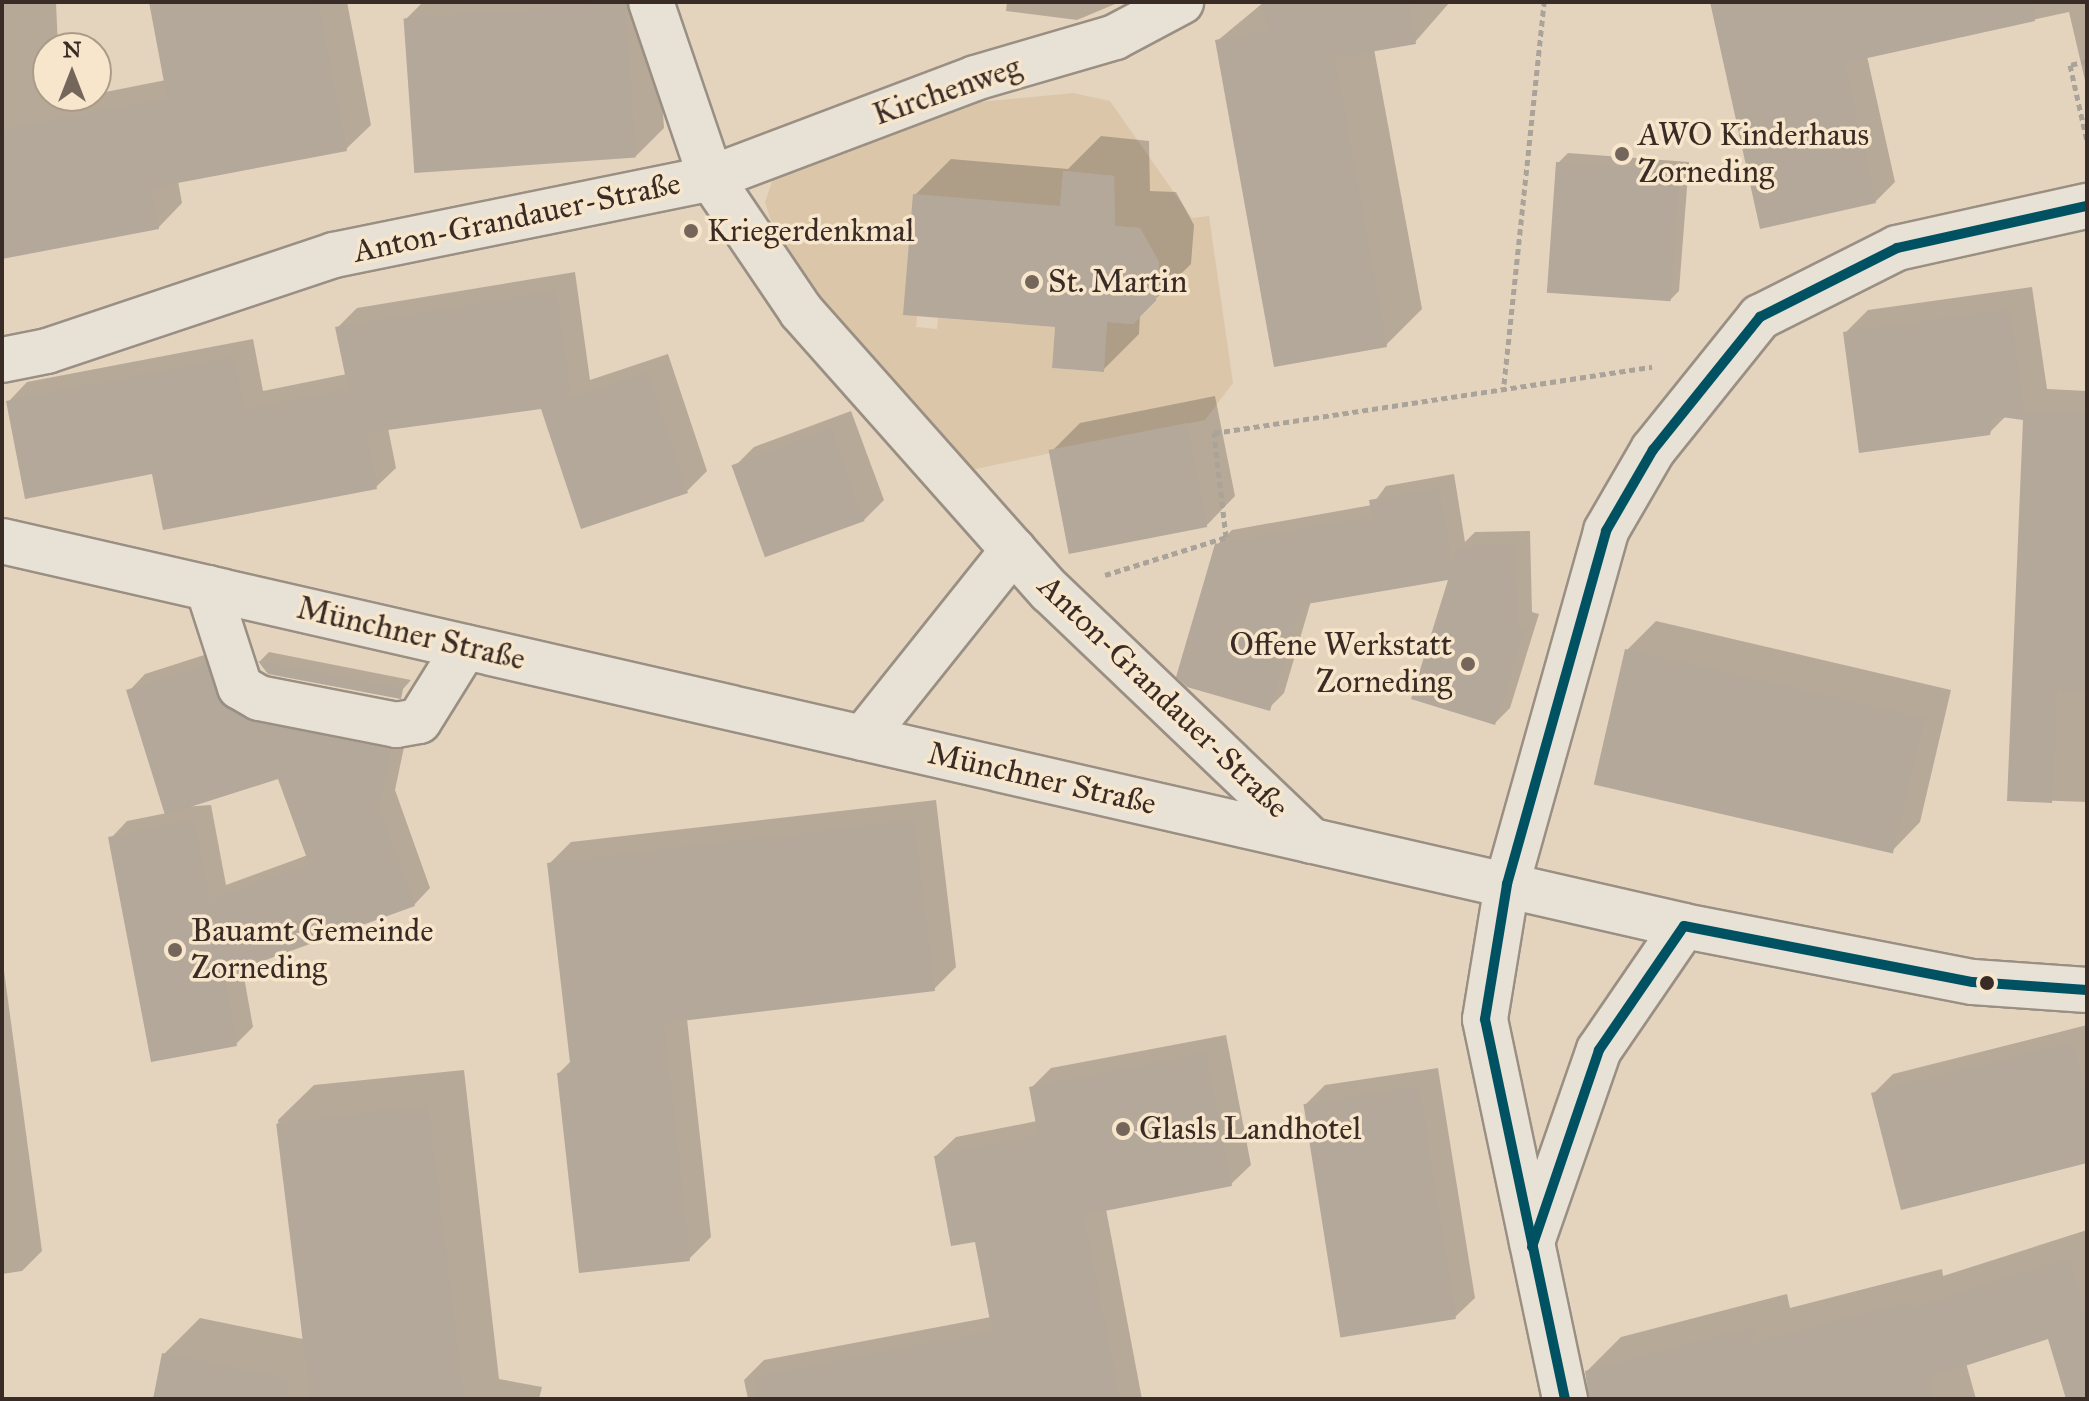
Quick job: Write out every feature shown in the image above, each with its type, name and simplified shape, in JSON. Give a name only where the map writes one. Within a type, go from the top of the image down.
[{"type":"street","points":[[651,2],[711,178]]},
{"type":"street","name":"Kirchenweg","points":[[711,178],[975,78],[1115,37],[1181,2]]},
{"type":"street","name":"Anton-Grandauer-Straße","points":[[2,360],[334,255],[711,178],[801,311],[1013,550],[1313,843]]},
{"type":"street","points":[[1565,1399],[1485,1019],[1507,884],[1601,545],[1653,450],[1721,359],[1760,317],[1897,248],[2087,206]]},
{"type":"street","name":"Münchner Straße","points":[[2,541],[1684,926],[1973,982],[2087,990]]},
{"type":"street","name":"Anton-Grandauer-Straße","points":[[863,738],[1013,550]]},
{"type":"street","points":[[208,588],[240,687],[259,698],[396,725],[419,721],[465,647]]},
{"type":"street","points":[[1531,1244],[1599,1050],[1684,926]]},
{"type":"path","points":[[1504,384],[1544,2]]},
{"type":"path","points":[[2087,61],[2070,65],[2087,141]]},
{"type":"path","points":[[1090,579],[1226,537],[1214,433],[1504,384],[1721,359]]},
{"type":"shaded area","points":[[1073,93],[1110,101],[1192,218],[1209,216],[1233,383],[1205,420],[971,470],[865,356],[776,237],[765,202],[774,176],[948,105]],"holes":[[[1064,171],[1114,176],[1115,226],[1140,228],[1159,262],[1156,302],[1133,324],[1107,322],[1103,372],[1052,368],[1055,327],[938,318],[937,329],[916,327],[917,316],[903,315],[1060,206]]]},
{"type":"building","points":[[149,2],[318,2],[347,151],[151,188],[159,229],[2,259],[2,130],[95,112],[112,112],[112,109],[167,98]]},
{"type":"building","points":[[1262,2],[1408,2],[1416,44],[1335,58],[1387,347],[1274,367],[1215,40],[1268,31]]},
{"type":"building","points":[[1710,2],[2033,2],[2035,21],[1845,63],[1876,203],[1760,229]]},
{"type":"building","points":[[625,3],[636,158],[414,173],[404,18]]},
{"type":"building","points":[[1556,162],[1680,171],[1671,301],[1547,293]]},
{"type":"building","name":"St. Martin","points":[[1063,171],[1114,176],[1115,226],[1140,228],[1159,262],[1156,301],[1133,324],[1107,322],[1104,372],[1052,368],[1055,327],[903,315],[913,194],[1060,206]]},
{"type":"building","points":[[556,290],[571,398],[648,373],[688,493],[581,529],[541,409],[366,433],[377,489],[163,530],[152,474],[25,499],[6,401],[234,357],[244,410],[348,389],[335,327]]},
{"type":"building","points":[[2010,309],[2024,411],[2087,413],[2087,692],[2057,690],[2052,803],[2007,801],[2023,420],[1994,416],[1990,435],[1859,453],[1843,332]]},
{"type":"building","points":[[1187,423],[1207,527],[1069,554],[1049,450]]},
{"type":"building","points":[[831,429],[865,521],[765,557],[731,465]]},
{"type":"building","points":[[1439,488],[1452,565],[1458,546],[1516,545],[1518,627],[1525,629],[1495,725],[1411,699],[1448,580],[1301,605],[1270,711],[1187,687],[1176,677],[1215,544],[1372,517],[1369,500]]},
{"type":"building","points":[[1625,649],[1924,718],[1893,853],[1594,784]]},
{"type":"building","points":[[258,661],[403,689],[401,699],[268,674]]},
{"type":"building","points":[[207,665],[217,696],[246,720],[391,750],[379,808],[415,906],[224,975],[237,1046],[151,1062],[108,837],[194,820],[210,900],[309,864],[278,779],[165,815],[126,690]]},
{"type":"building","points":[[914,820],[935,991],[664,1023],[690,1261],[579,1273],[557,1073],[571,1071],[547,863]]},
{"type":"building","points":[[2073,1042],[2087,1096],[2087,1163],[1901,1210],[1871,1093]]},
{"type":"building","points":[[1206,1053],[1232,1186],[1084,1215],[1120,1399],[756,1399],[754,1377],[992,1331],[975,1242],[951,1246],[934,1156],[1038,1135],[1029,1087]]},
{"type":"building","points":[[1419,1086],[1456,1319],[1340,1337],[1303,1104]]},
{"type":"building","points":[[428,1105],[464,1399],[310,1399],[276,1124]]},
{"type":"building","points":[[2068,1258],[2087,1317],[2087,1399],[2066,1399],[2048,1339],[1928,1378],[1933,1399],[1589,1399],[1585,1371],[1753,1327],[1757,1341],[1908,1302],[1910,1309]]},
{"type":"building","points":[[162,1353],[288,1379],[286,1399],[153,1399]]},
{"type":"transit line","points":[[1565,1399],[1485,1019],[1507,884],[1606,531],[1653,450],[1760,317],[1897,248],[2087,206]]},
{"type":"transit line","points":[[1532,1247],[1599,1050],[1684,926],[1973,982],[2087,990]]},
{"type":"place","name":"AWO Kinderhaus Zorneding","points":[[1622,154]]},
{"type":"place","name":"Kriegerdenkmal","points":[[691,231]]},
{"type":"place","name":"St. Martin","points":[[1032,282]]},
{"type":"place","name":"Offene Werkstatt Zorneding","points":[[1468,664]]},
{"type":"place","name":"Bauamt Gemeinde Zorneding","points":[[175,950]]},
{"type":"place","name":"Glasls Landhotel","points":[[1123,1129]]}]
